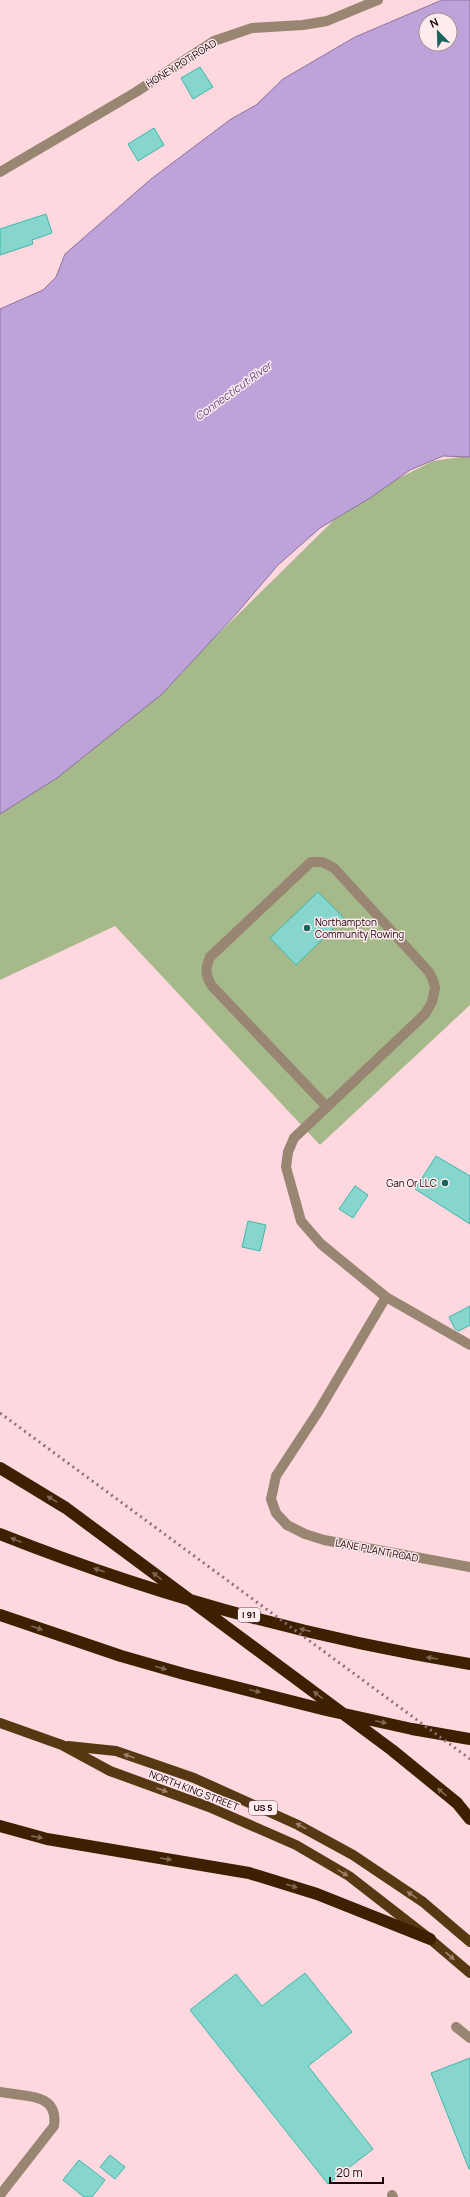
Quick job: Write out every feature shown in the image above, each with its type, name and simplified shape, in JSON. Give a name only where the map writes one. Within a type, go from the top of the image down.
[{"type":"highway","points":[[0,1468],[66,1508],[379,1740],[456,1803],[470,1819]]},
{"type":"highway","name":"I 91","points":[[0,1534],[33,1547],[155,1588],[281,1624],[355,1643],[470,1664]]},
{"type":"highway","points":[[0,1615],[121,1656],[217,1682],[354,1716],[470,1738]]},
{"type":"highway","points":[[0,1826],[47,1839],[249,1873],[317,1894],[430,1939]]},
{"type":"main road","name":"NORTH KING STREET","points":[[0,1723],[62,1746],[110,1771],[210,1807],[296,1845],[349,1876],[430,1939],[470,1973]]},
{"type":"main road","name":"NORTH KING STREET","points":[[62,1746],[116,1751],[194,1778],[298,1824],[353,1855],[423,1902],[470,1942]]},
{"type":"street","name":"HONEY POT ROAD","points":[[0,172],[136,92],[214,41],[252,28],[303,25],[327,21],[378,0]]},
{"type":"street","points":[[326,1106],[212,986],[206,976],[206,966],[210,957],[311,862],[322,862],[334,868],[429,972],[434,980],[435,988],[432,1002],[415,1026],[326,1106],[294,1138],[288,1152],[286,1167],[301,1221],[321,1244],[386,1298],[470,1345]]},
{"type":"street","name":"LANE PLANT ROAD","points":[[386,1298],[318,1412],[276,1476],[271,1499],[276,1513],[287,1525],[305,1534],[324,1540],[470,1567]]},
{"type":"street","points":[[456,2027],[470,2038]]},
{"type":"street","points":[[0,2092],[33,2097],[46,2102],[53,2107],[55,2117],[54,2126],[0,2195]]},
{"type":"green space","points":[[467,456],[470,457],[470,1005],[320,1145],[115,926],[0,980],[0,814],[98,745],[213,639],[335,519],[399,478],[433,461]]},
{"type":"water","name":"Connecticut River","points":[[442,0],[470,0],[470,457],[443,456],[410,470],[370,498],[320,528],[278,565],[237,613],[162,694],[57,778],[0,814],[0,309],[43,290],[56,277],[65,254],[151,179],[231,119],[256,105],[283,79],[355,37]]},
{"type":"building","points":[[200,67],[213,87],[193,99],[181,78]]},
{"type":"building","points":[[154,128],[164,145],[138,161],[128,144]]},
{"type":"building","points":[[46,214],[52,233],[32,240],[33,244],[0,255],[0,229]]},
{"type":"building","name":"Northampton Community Rowing","points":[[318,892],[344,918],[296,965],[270,938]]},
{"type":"building","name":"Gan Or LLC","points":[[436,1156],[470,1176],[470,1224],[415,1189]]},
{"type":"building","points":[[355,1186],[368,1195],[353,1218],[339,1209]]},
{"type":"building","points":[[248,1221],[266,1225],[260,1251],[242,1247]]},
{"type":"building","points":[[470,1306],[470,1325],[459,1331],[455,1329],[449,1317]]},
{"type":"building","points":[[305,1973],[352,2032],[308,2066],[373,2149],[328,2184],[190,2010],[236,1974],[262,2006]]},
{"type":"building","points":[[470,2058],[470,2169],[469,2169],[431,2073]]},
{"type":"building","points":[[110,2155],[125,2167],[115,2179],[100,2167]]},
{"type":"building","points":[[79,2160],[105,2180],[92,2197],[84,2197],[63,2180]]},
{"type":"railway","points":[[0,1413],[470,1759]]},
{"type":"place","name":"Northampton Community Rowing","points":[[307,928]]},
{"type":"place","name":"Gan Or LLC","points":[[445,1183]]}]
